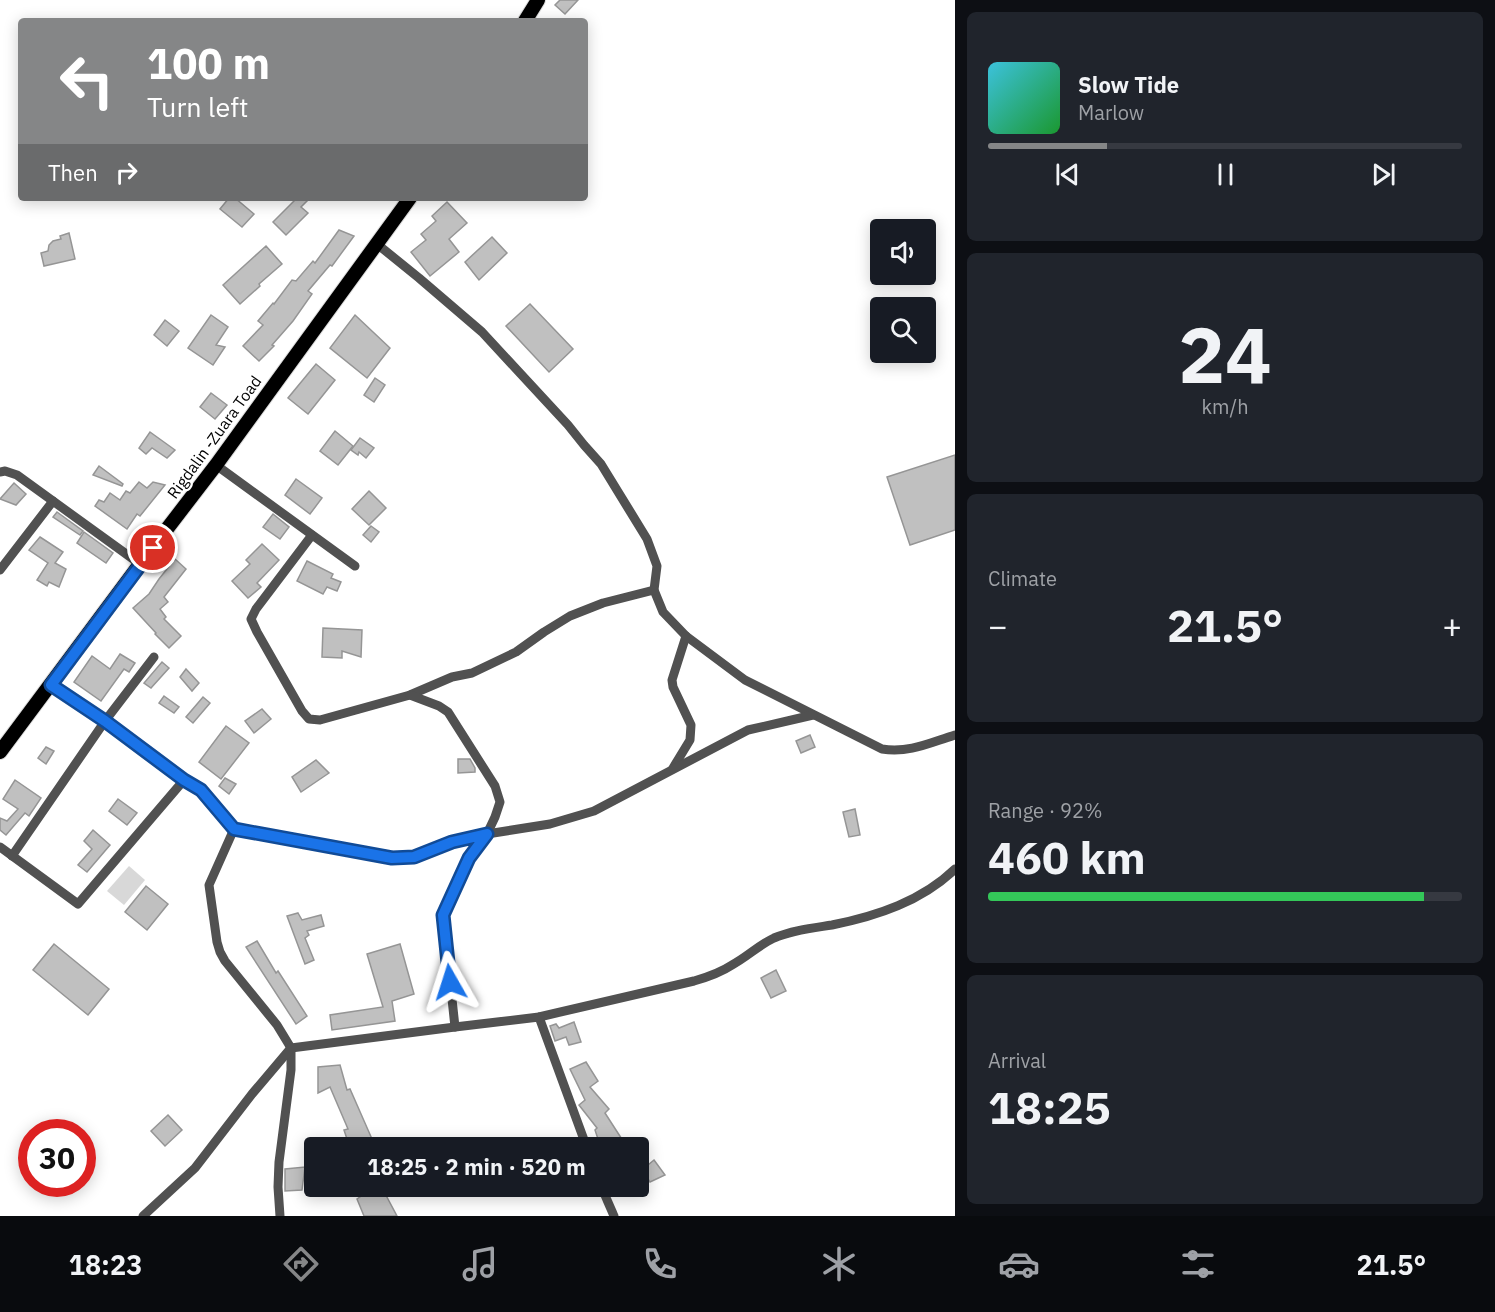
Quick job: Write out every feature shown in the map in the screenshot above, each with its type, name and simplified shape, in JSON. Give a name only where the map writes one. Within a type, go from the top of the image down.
[{"type":"main road","points":[[527,18],[538,0]]},
{"type":"main road","name":"Rigdalin -Zuara Toad","points":[[0,752],[216,465],[408,201]]},
{"type":"street","points":[[377,244],[482,332],[602,464],[647,539],[657,566],[654,590],[663,612],[686,636],[745,680],[882,749],[896,751],[910,749],[955,735]]},
{"type":"street","points":[[216,465],[355,566]]},
{"type":"street","points":[[0,472],[5,471],[17,475],[140,564]]},
{"type":"street","points":[[0,570],[53,501]]},
{"type":"street","points":[[312,535],[256,609],[251,619],[302,711],[309,719],[320,720],[410,695],[452,676],[472,673],[516,652],[570,615],[603,603],[654,590]]},
{"type":"street","points":[[672,770],[690,740],[691,725],[673,687],[672,680],[686,636]]},
{"type":"street","points":[[12,856],[105,721],[154,657]]},
{"type":"street","points":[[51,685],[201,790],[234,829],[392,858],[414,857],[452,842],[550,824],[594,811],[748,730],[813,715]]},
{"type":"street","points":[[410,695],[440,706],[448,712],[495,786],[500,802],[487,834],[469,858],[443,915],[455,1027]]},
{"type":"street","points":[[0,847],[78,904],[184,780]]},
{"type":"street","points":[[234,829],[209,885],[220,952],[277,1024],[291,1048],[291,1070],[279,1162],[280,1216]]},
{"type":"street","points":[[143,1216],[195,1168],[291,1048],[539,1017],[694,981],[716,975],[775,938],[793,932],[860,919],[903,903],[923,894],[955,869]]},
{"type":"street","points":[[539,1017],[583,1137]]},
{"type":"street","points":[[606,1197],[614,1216]]},
{"type":"shaded area","points":[[129,866],[145,880],[124,905],[107,891]]},
{"type":"building","points":[[560,0],[578,0],[565,14],[555,5]]},
{"type":"building","points":[[227,201],[239,201],[254,214],[242,227],[220,209]]},
{"type":"building","points":[[294,201],[307,201],[301,207],[308,213],[286,235],[273,222]]},
{"type":"building","points":[[447,202],[467,223],[449,239],[459,252],[430,276],[411,252],[426,240],[421,234],[436,221],[432,216]]},
{"type":"building","points":[[339,230],[354,236],[332,266],[330,265],[308,291],[312,294],[272,345],[274,346],[259,361],[243,346],[263,325],[258,321],[292,280],[296,281],[313,261],[315,263]]},
{"type":"building","points":[[69,233],[75,259],[44,266],[41,253],[48,251],[49,245],[61,239],[60,236]]},
{"type":"building","points":[[492,237],[507,253],[479,280],[465,262]]},
{"type":"building","points":[[266,246],[282,264],[240,304],[223,285]]},
{"type":"building","points":[[530,304],[573,349],[549,372],[506,326]]},
{"type":"building","points":[[211,315],[228,327],[216,345],[225,347],[213,365],[188,348]]},
{"type":"building","points":[[355,315],[390,348],[367,378],[330,348]]},
{"type":"building","points":[[165,320],[179,331],[167,346],[154,335]]},
{"type":"building","points":[[316,364],[335,380],[308,414],[288,398]]},
{"type":"building","points":[[375,378],[385,385],[374,402],[364,395]]},
{"type":"building","points":[[211,393],[227,405],[215,419],[200,407]]},
{"type":"building","points":[[335,431],[353,446],[338,465],[320,451]]},
{"type":"building","points":[[150,432],[175,450],[167,458],[152,448],[146,454],[139,448]]},
{"type":"building","points":[[360,438],[374,448],[366,458],[359,452],[358,455],[351,450]]},
{"type":"building","points":[[955,455],[955,530],[910,545],[887,477]]},
{"type":"building","points":[[99,466],[123,484],[122,486],[93,475]]},
{"type":"building","points":[[296,479],[322,498],[310,514],[285,495]]},
{"type":"building","points":[[139,482],[147,488],[153,482],[165,485],[140,516],[137,514],[127,529],[95,506],[99,500],[104,502],[110,493],[120,500],[126,491],[130,493]]},
{"type":"building","points":[[14,483],[26,494],[16,505],[0,499]]},
{"type":"building","points":[[369,491],[386,508],[369,525],[352,509]]},
{"type":"building","points":[[57,512],[83,531],[80,535],[53,517]]},
{"type":"building","points":[[273,514],[289,527],[280,539],[263,527]]},
{"type":"building","points":[[371,526],[379,532],[371,542],[363,535]]},
{"type":"building","points":[[84,532],[113,553],[106,563],[77,543]]},
{"type":"building","points":[[40,537],[63,552],[55,563],[66,569],[59,587],[49,582],[47,586],[37,580],[48,563],[29,550]]},
{"type":"building","points":[[262,544],[279,560],[257,583],[261,587],[248,598],[232,581],[250,564],[246,560]]},
{"type":"building","points":[[175,559],[186,569],[164,597],[168,602],[160,609],[166,617],[164,619],[181,636],[169,648],[133,608],[149,594]]},
{"type":"building","points":[[307,561],[333,574],[331,578],[341,582],[337,591],[327,587],[323,594],[297,581]]},
{"type":"building","points":[[323,628],[362,630],[361,657],[342,651],[342,658],[322,657]]},
{"type":"building","points":[[120,654],[135,663],[129,672],[124,669],[101,701],[74,682],[92,656],[110,669]]},
{"type":"building","points":[[162,662],[169,668],[151,688],[144,683]]},
{"type":"building","points":[[186,669],[199,683],[192,691],[180,677]]},
{"type":"building","points":[[164,696],[179,707],[174,713],[159,703]]},
{"type":"building","points":[[203,697],[210,703],[193,723],[186,717]]},
{"type":"building","points":[[262,709],[271,719],[254,733],[245,721]]},
{"type":"building","points":[[226,726],[249,743],[221,779],[199,762]]},
{"type":"building","points":[[810,735],[815,747],[801,753],[796,741]]},
{"type":"building","points":[[46,747],[54,751],[46,764],[38,758]]},
{"type":"building","points":[[458,759],[470,759],[475,772],[458,773]]},
{"type":"building","points":[[316,760],[329,773],[301,792],[292,777]]},
{"type":"building","points":[[225,778],[236,784],[229,794],[219,786]]},
{"type":"building","points":[[15,780],[41,798],[29,816],[25,813],[6,835],[0,830],[0,818],[7,821],[18,809],[3,799]]},
{"type":"building","points":[[118,799],[137,813],[127,825],[109,811]]},
{"type":"building","points":[[855,809],[860,835],[849,837],[843,812]]},
{"type":"building","points":[[93,830],[110,845],[87,872],[78,865],[92,849],[84,841]]},
{"type":"building","points":[[146,886],[168,904],[147,930],[125,912]]},
{"type":"building","points":[[298,913],[302,920],[321,915],[324,926],[307,931],[309,935],[305,938],[314,960],[305,964],[287,916]]},
{"type":"building","points":[[257,941],[276,973],[278,971],[307,1016],[296,1024],[246,947]]},
{"type":"building","points":[[54,944],[109,989],[88,1015],[33,970]]},
{"type":"building","points":[[400,944],[414,994],[392,1001],[395,1021],[332,1030],[330,1015],[383,1007],[367,954]]},
{"type":"building","points":[[776,970],[786,991],[771,998],[761,978]]},
{"type":"building","points":[[574,1022],[581,1042],[569,1045],[566,1037],[555,1041],[550,1026],[556,1024],[559,1028]]},
{"type":"building","points":[[586,1062],[598,1081],[590,1087],[609,1109],[605,1113],[620,1137],[597,1137],[595,1130],[597,1128],[579,1105],[585,1100],[570,1069]]},
{"type":"building","points":[[340,1065],[347,1090],[350,1089],[371,1137],[346,1137],[344,1130],[348,1129],[330,1087],[318,1093],[318,1067]]},
{"type":"building","points":[[168,1115],[182,1130],[165,1146],[151,1131]]},
{"type":"building","points":[[654,1160],[665,1175],[650,1182],[649,1164]]},
{"type":"building","points":[[304,1167],[302,1190],[285,1191],[285,1169]]},
{"type":"building","points":[[360,1197],[387,1197],[397,1216],[364,1216],[357,1199]]},
{"type":"route","points":[[153,548],[51,685],[201,790],[234,829],[392,858],[414,857],[452,842],[487,834],[469,858],[443,915],[450,982]]}]
